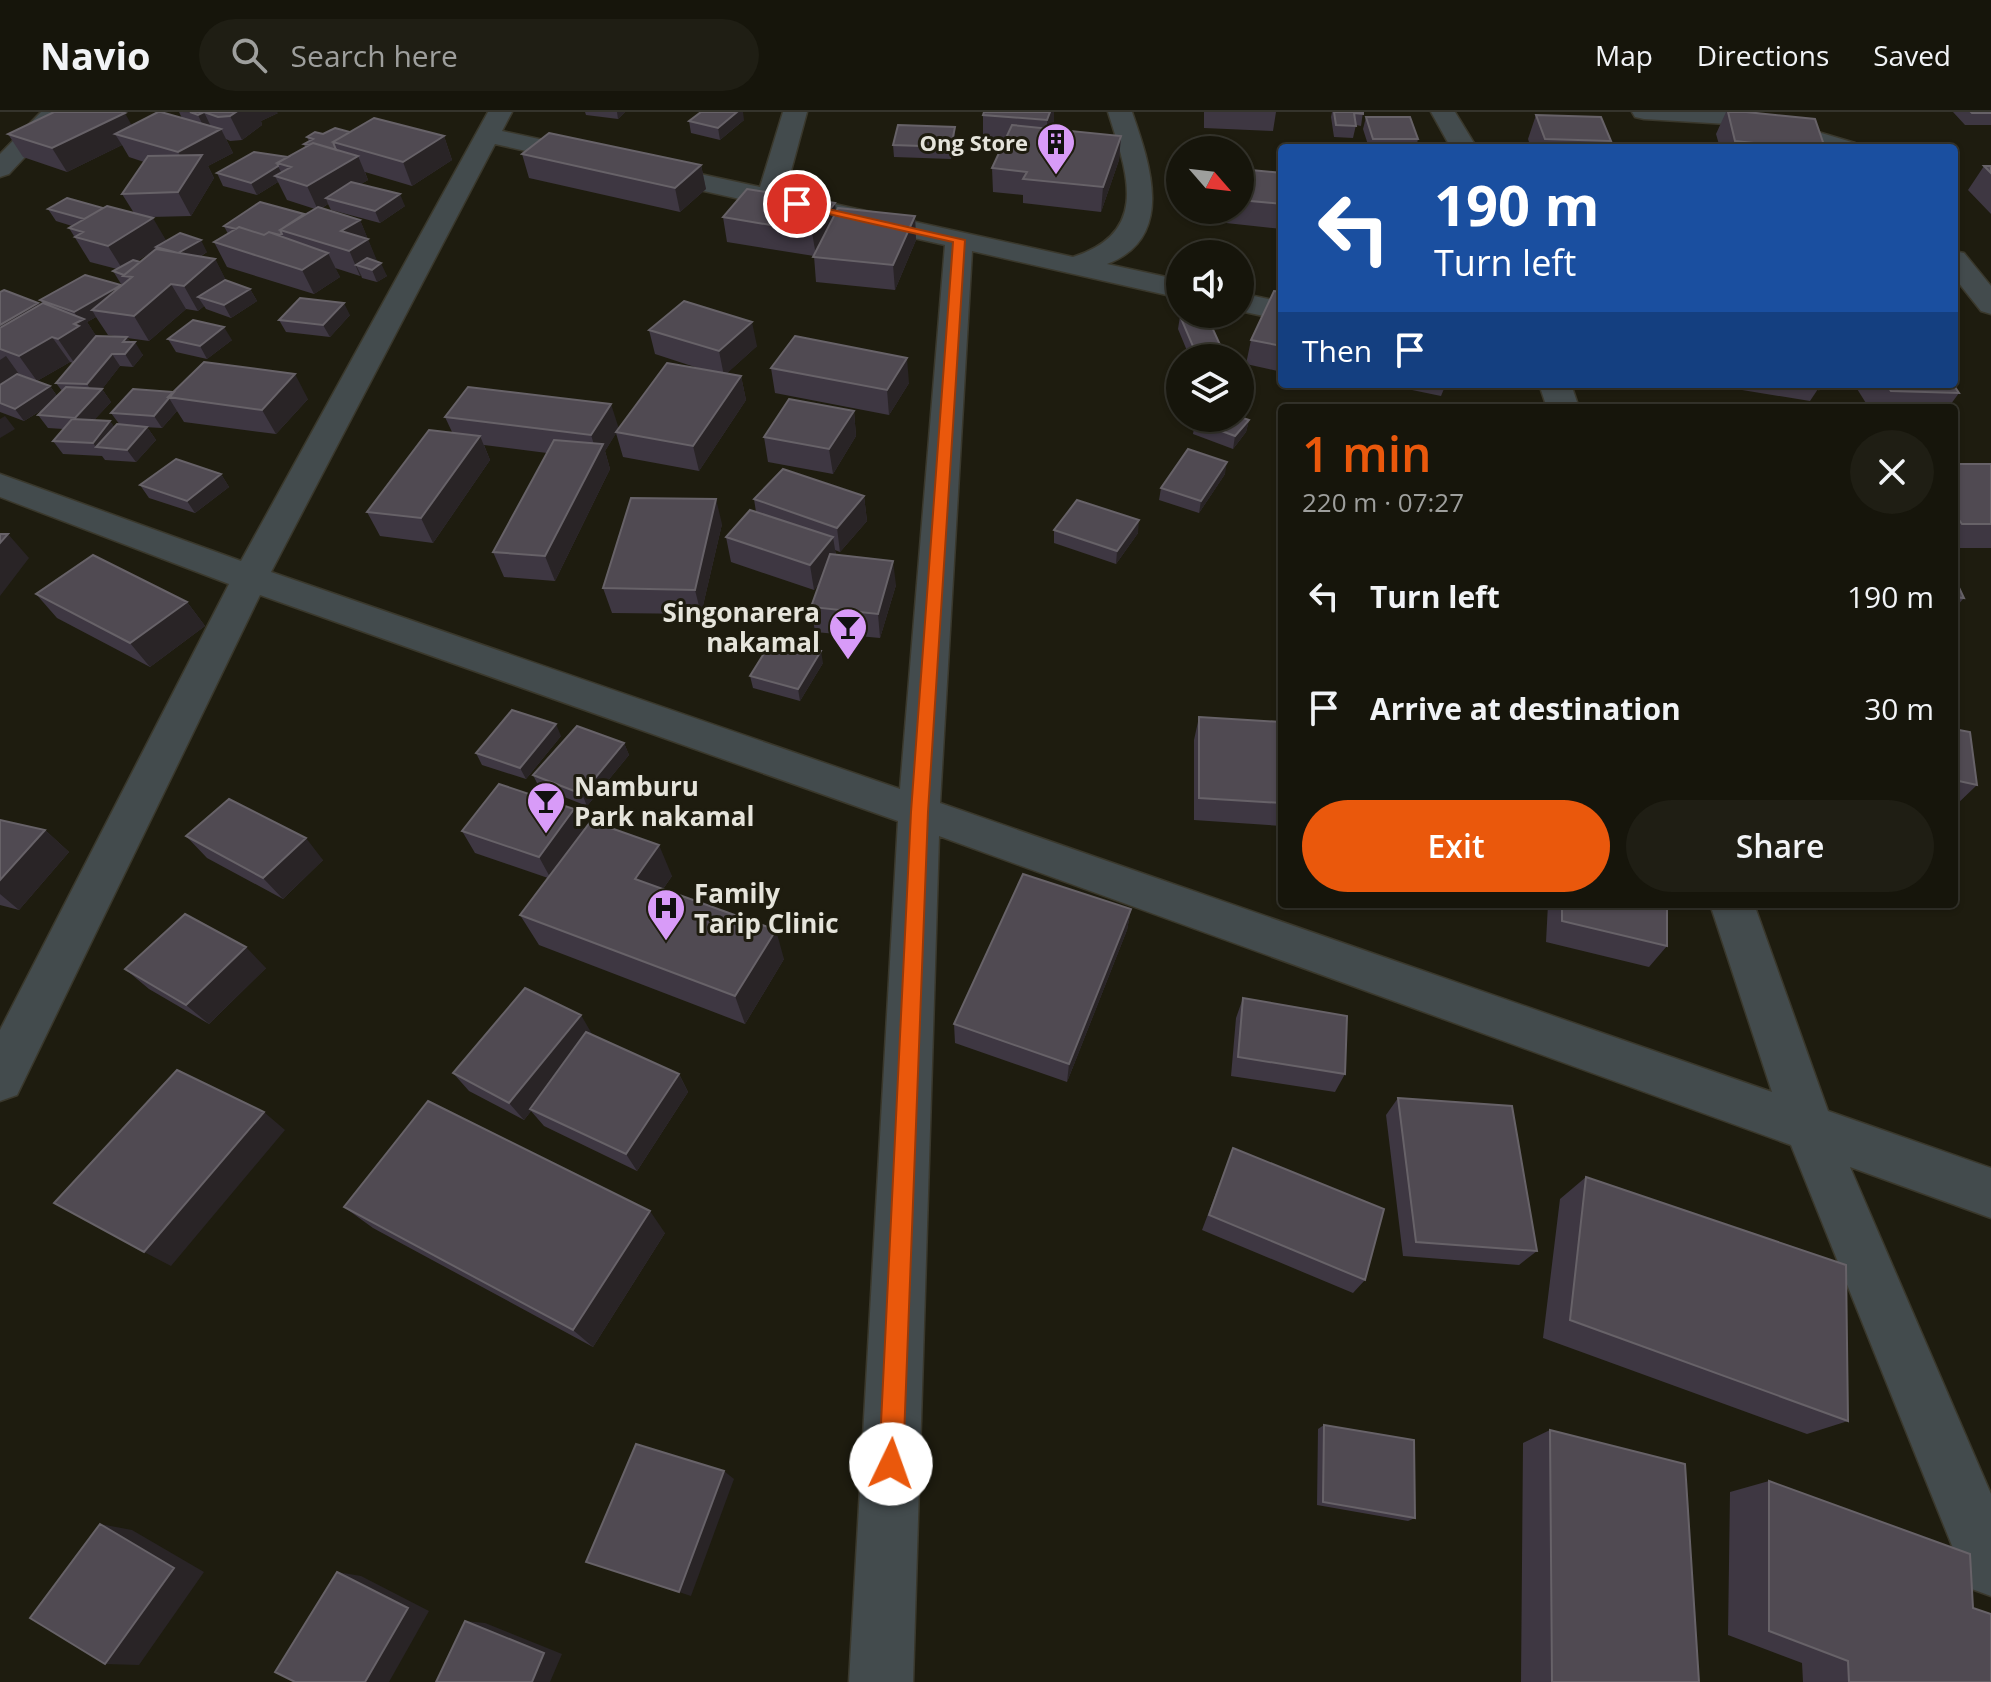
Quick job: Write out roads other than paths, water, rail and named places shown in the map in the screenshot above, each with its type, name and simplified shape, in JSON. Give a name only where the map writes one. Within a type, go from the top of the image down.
[{"type":"street","points":[[0,169],[55,112]]},
{"type":"street","points":[[770,198],[795,112]]},
{"type":"street","points":[[1074,266],[1115,249],[1135,226],[1141,178],[1120,112]]},
{"type":"street","points":[[1443,112],[1462,144]]},
{"type":"street","points":[[1644,112],[1746,118],[1833,144]]},
{"type":"street","points":[[1746,118],[1771,112]]},
{"type":"street","points":[[0,1079],[250,578],[494,124],[770,198],[1166,286]]},
{"type":"street","points":[[881,1682],[919,812],[959,240]]},
{"type":"street","points":[[1958,264],[1991,305]]},
{"type":"street","points":[[1254,305],[1278,310]]},
{"type":"street","points":[[0,485],[250,578],[1991,1193]]},
{"type":"street","points":[[1733,908],[1809,1129],[1991,1566]]},
{"type":"place","name":"Ong Store","points":[[1056,176]]},
{"type":"place","name":"Singonarera nakamal","points":[[848,661]]},
{"type":"place","name":"Namburu Park nakamal","points":[[546,835]]},
{"type":"place","name":"Family Tarip Clinic","points":[[666,942]]}]
